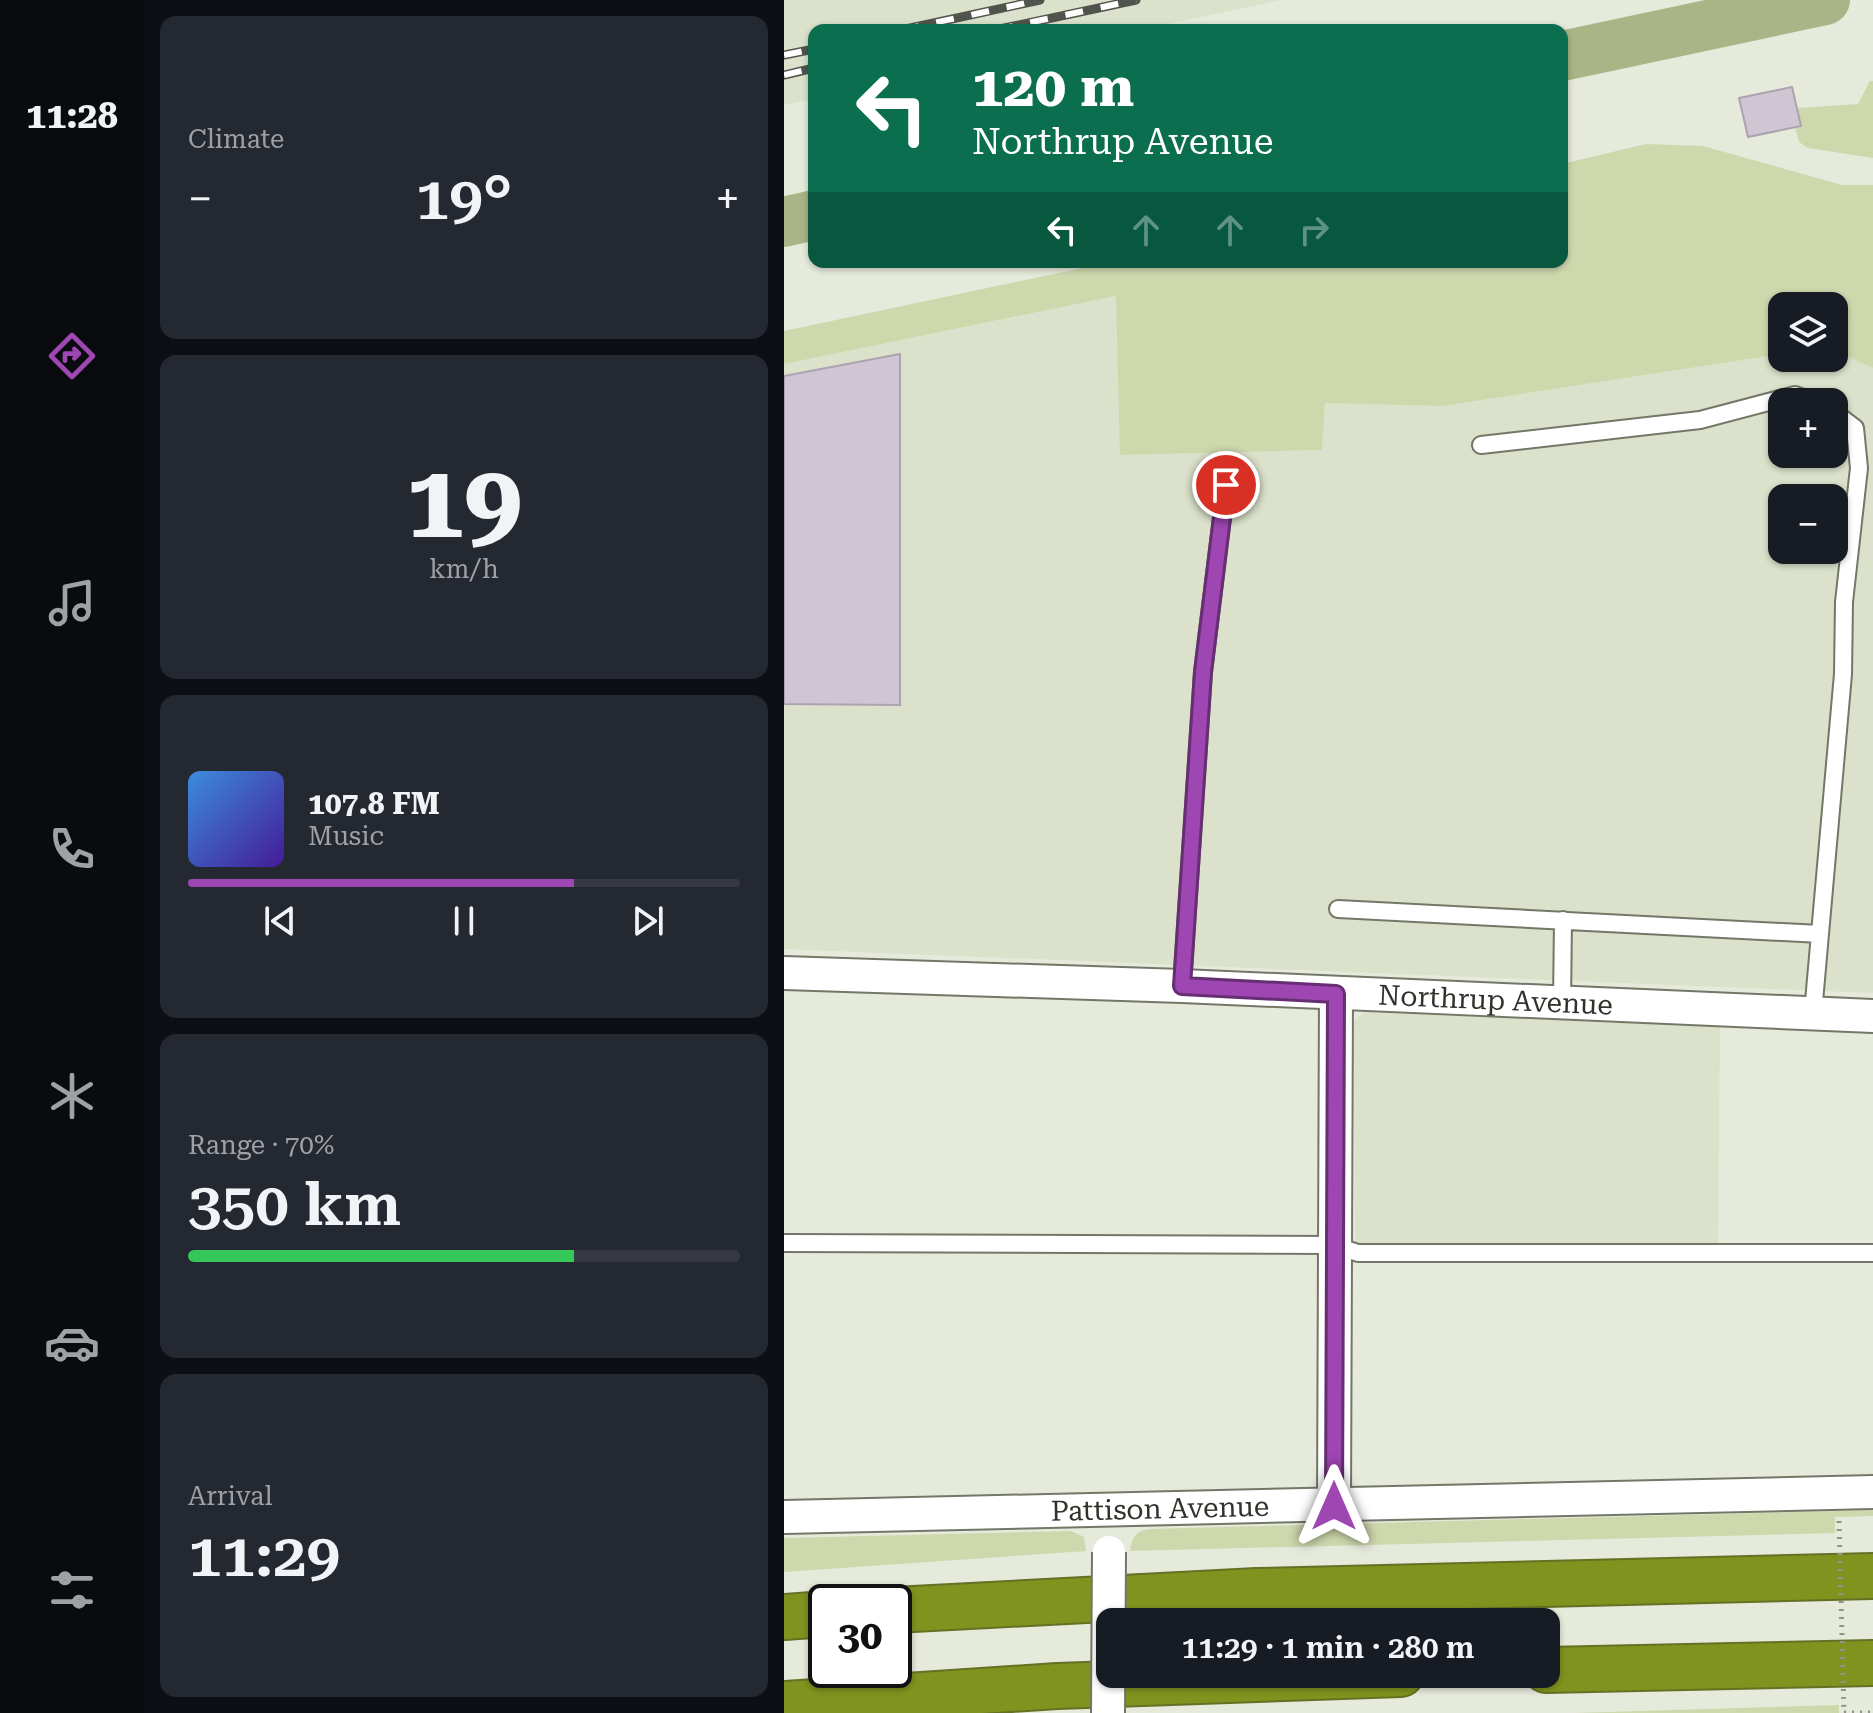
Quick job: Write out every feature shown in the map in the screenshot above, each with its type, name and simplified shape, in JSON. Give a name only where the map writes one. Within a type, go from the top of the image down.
[{"type":"highway","points":[[912,1609],[1272,1590],[1873,1576]]},
{"type":"highway","points":[[784,1617],[808,1615]]},
{"type":"highway","points":[[1560,1670],[1873,1663]]},
{"type":"highway","points":[[784,1704],[1096,1685]]},
{"type":"street","name":"Northrup Avenue","points":[[784,973],[1182,986],[1873,1016]]},
{"type":"street","points":[[1334,1506],[1336,994]]},
{"type":"street","name":"Pattison Avenue","points":[[784,1517],[1873,1492]]},
{"type":"street","points":[[1108,1713],[1110,1511]]},
{"type":"lane","points":[[1481,445],[1700,420],[1768,402]]},
{"type":"lane","points":[[1813,1013],[1843,674],[1844,602],[1859,468],[1855,428],[1848,423]]},
{"type":"lane","points":[[1182,986],[1203,672],[1226,485]]},
{"type":"lane","points":[[1338,909],[1820,934]]},
{"type":"lane","points":[[1562,1003],[1563,920]]},
{"type":"lane","points":[[784,1243],[1333,1245],[1358,1253],[1873,1253]]},
{"type":"path","points":[[1839,1521],[1844,1713],[1870,1713]]},
{"type":"shaded area","points":[[784,0],[1281,0],[1167,24],[808,24],[808,100],[784,105]]},
{"type":"shaded area","points":[[1117,296],[1121,455],[1322,450],[1325,403],[1442,406],[1768,356],[1768,372],[1848,372],[1848,356],[1873,368],[1873,993],[784,949],[784,364]]},
{"type":"shaded area","points":[[1364,1012],[1720,1027],[1718,1247],[1355,1243],[1354,1021]]},
{"type":"green space","points":[[1870,81],[1873,81],[1873,158],[1808,148],[1799,142],[1795,127],[1801,126],[1797,108],[1858,104]]},
{"type":"green space","points":[[1646,144],[1703,146],[1842,185],[1873,185],[1873,368],[1848,356],[1848,292],[1768,292],[1768,356],[1442,406],[1325,403],[1322,450],[1120,455],[1116,296],[784,364],[784,331],[1083,268],[1568,268],[1568,163]]},
{"type":"green space","points":[[1873,1510],[1873,1516],[1835,1517],[1835,1533],[1130,1551],[1135,1536],[1149,1529]]},
{"type":"green space","points":[[1071,1531],[1084,1537],[1086,1551],[784,1572],[784,1538]]},
{"type":"green space","points":[[1839,1705],[1839,1713],[1574,1713]]},
{"type":"building","points":[[1792,87],[1801,126],[1748,137],[1739,98]]},
{"type":"building","points":[[900,354],[900,705],[784,704],[784,376]]},
{"type":"waterway","points":[[1568,55],[1825,0]]},
{"type":"waterway","points":[[784,222],[808,216]]},
{"type":"railway","points":[[929,24],[1040,0]]},
{"type":"railway","points":[[1023,24],[1136,0]]},
{"type":"railway","points":[[784,55],[808,50]]},
{"type":"railway","points":[[784,75],[808,69]]},
{"type":"route","points":[[1226,485],[1203,672],[1182,986],[1336,994],[1334,1506]]}]
